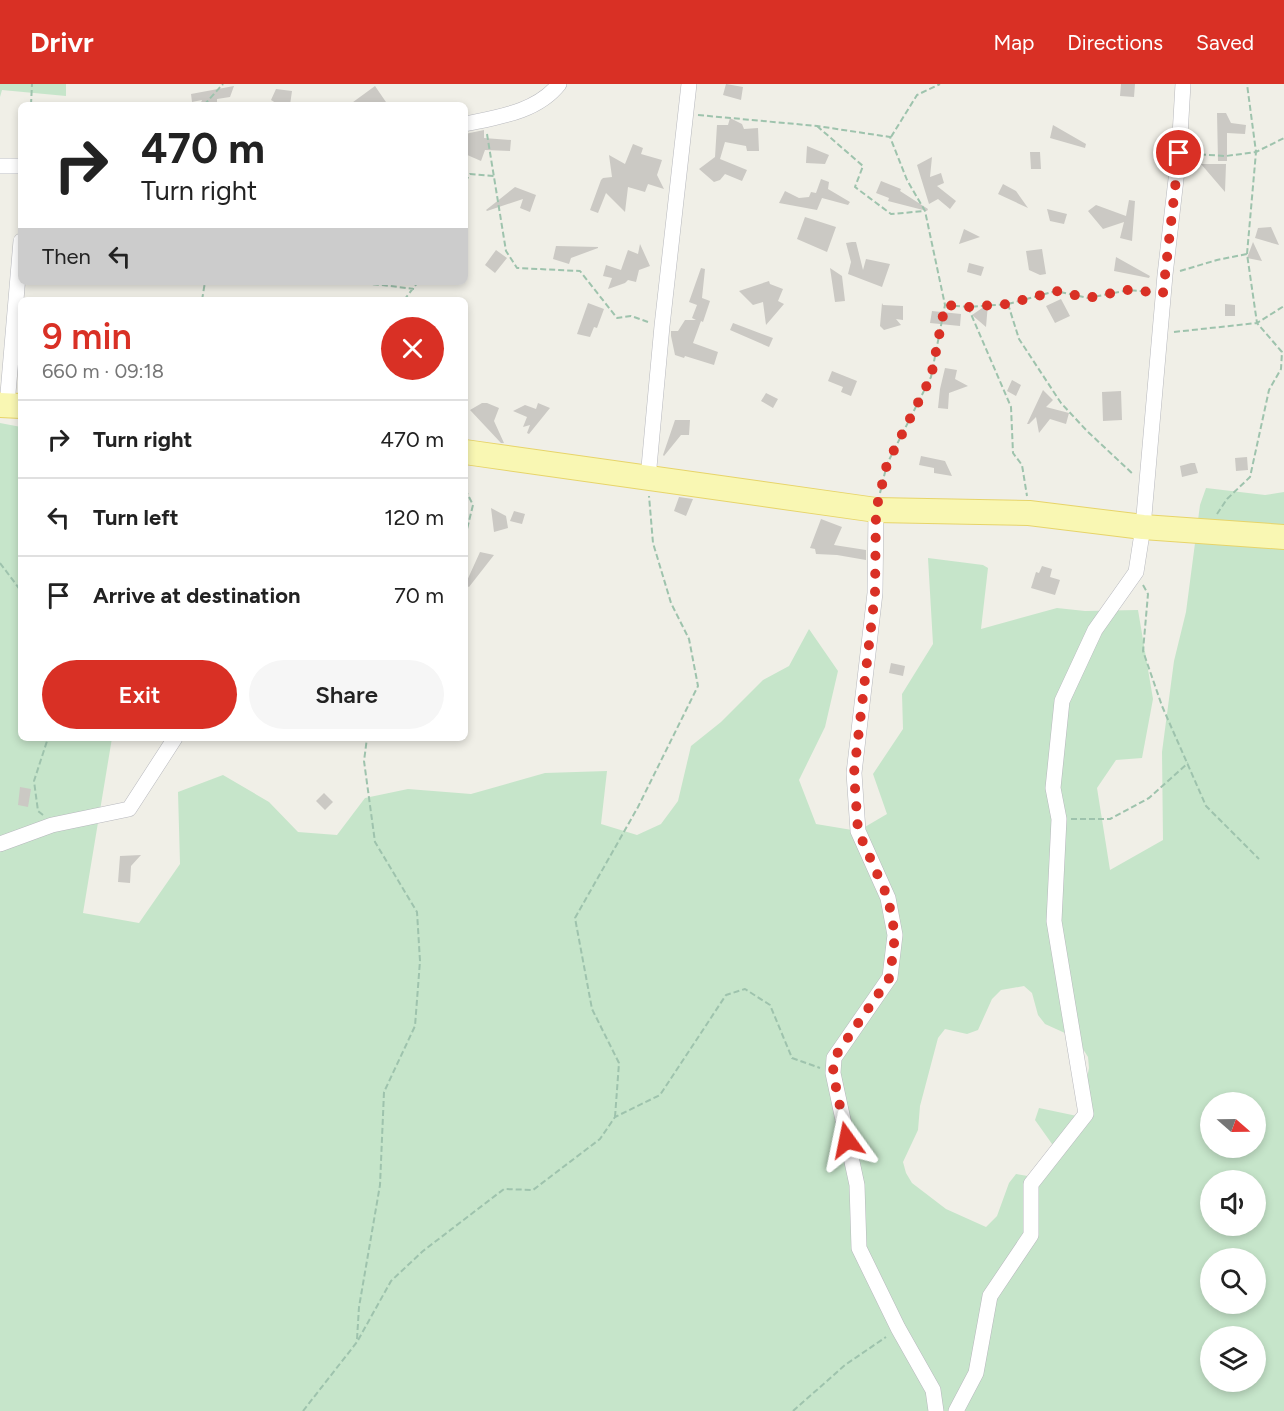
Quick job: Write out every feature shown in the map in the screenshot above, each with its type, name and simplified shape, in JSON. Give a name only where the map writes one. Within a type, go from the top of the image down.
[{"type":"main road","points":[[468,452],[876,510],[1029,513],[1143,526],[1284,537]]},
{"type":"street","points":[[468,123],[508,114],[537,103],[552,93],[559,84]]},
{"type":"street","points":[[648,478],[662,326],[689,84]]},
{"type":"street","points":[[956,1411],[976,1373],[990,1296],[1031,1235],[1031,1184],[1086,1114],[1054,921],[1059,819],[1053,788],[1062,701],[1095,630],[1136,572],[1143,526],[1163,293],[1179,153],[1183,84]]},
{"type":"street","points":[[0,166],[18,166]]},
{"type":"street","points":[[9,405],[18,282]]},
{"type":"street","points":[[876,510],[875,593],[854,773],[858,831],[888,898],[895,935],[890,977],[834,1058],[833,1073],[857,1185],[859,1248],[898,1328],[933,1390],[936,1411]]},
{"type":"street","points":[[0,844],[52,825],[129,810],[173,741]]},
{"type":"path","points":[[31,102],[32,84]]},
{"type":"path","points":[[207,102],[223,84]]},
{"type":"path","points":[[890,137],[917,95],[940,84]]},
{"type":"path","points":[[1206,531],[1227,499],[1250,477],[1269,390],[1281,369],[1282,352],[1257,323],[1247,254],[1256,152],[1247,84]]},
{"type":"path","points":[[686,114],[817,126],[890,137]]},
{"type":"path","points":[[484,119],[506,251],[517,268],[580,271],[616,318],[631,316],[662,326]]},
{"type":"path","points":[[817,126],[862,166],[855,187],[891,214],[926,211]]},
{"type":"path","points":[[876,510],[887,464],[931,377],[945,305],[926,211],[907,180],[890,137]]},
{"type":"path","points":[[1179,153],[1226,156],[1256,152],[1284,138]]},
{"type":"path","points":[[468,177],[470,174],[494,176]]},
{"type":"path","points":[[1165,275],[1216,260],[1247,254]]},
{"type":"path","points":[[382,285],[414,289]]},
{"type":"path","points":[[407,297],[416,285]]},
{"type":"path","points":[[945,305],[968,307],[1008,304],[1056,291],[1088,298],[1128,290],[1163,293]]},
{"type":"path","points":[[1008,304],[1019,339],[1061,403],[1087,431],[1146,486]]},
{"type":"path","points":[[1160,334],[1257,323],[1284,306]]},
{"type":"path","points":[[968,307],[1011,407],[1013,453],[1022,465],[1029,513]]},
{"type":"path","points":[[615,1117],[619,1063],[592,1009],[574,918],[638,807],[698,687],[689,639],[671,603],[653,543],[648,478]]},
{"type":"path","points":[[468,496],[472,505],[468,523]]},
{"type":"path","points":[[0,563],[18,587]]},
{"type":"path","points":[[1136,572],[1148,594],[1143,651],[1162,706],[1206,806],[1259,859]]},
{"type":"path","points":[[47,741],[34,781],[38,811],[52,825]]},
{"type":"path","points":[[357,1342],[359,1307],[380,1185],[384,1092],[415,1026],[420,961],[417,912],[375,842],[363,761],[366,741]]},
{"type":"path","points":[[1059,819],[1110,819],[1149,798],[1188,763]]},
{"type":"path","points":[[303,1411],[357,1342],[392,1281],[423,1251],[504,1189],[532,1190],[600,1139],[615,1117],[660,1095],[726,995],[745,989],[770,1005],[792,1058],[833,1073]]},
{"type":"path","points":[[793,1411],[845,1365],[898,1328]]},
{"type":"green space","points":[[0,84],[66,84],[66,96],[2,90],[0,97]]},
{"type":"green space","points":[[0,423],[18,426],[18,741],[112,741],[83,913],[139,923],[180,864],[178,792],[223,775],[269,802],[298,832],[337,835],[365,798],[408,789],[471,794],[545,773],[607,771],[601,824],[637,835],[661,824],[678,801],[691,746],[721,722],[763,680],[789,666],[809,629],[838,671],[825,727],[799,780],[816,824],[858,831],[887,814],[873,774],[903,729],[902,694],[933,644],[928,558],[983,565],[988,568],[981,629],[1057,608],[1085,611],[1138,610],[1153,699],[1142,758],[1116,760],[1097,788],[1110,870],[1163,840],[1162,752],[1174,661],[1186,612],[1200,505],[1206,488],[1265,495],[1284,492],[1284,1411],[0,1411]],"holes":[[[1024,986],[1032,993],[1038,1015],[1045,1024],[1076,1038],[1088,1057],[1089,1068],[1077,1116],[1039,1108],[1035,1120],[1057,1151],[1039,1178],[1016,1174],[1009,1183],[997,1216],[986,1227],[946,1209],[912,1183],[903,1162],[918,1130],[920,1106],[938,1038],[945,1029],[967,1034],[978,1030],[992,999],[1001,990]]]},
{"type":"building","points":[[726,84],[743,87],[741,100],[723,95]]},
{"type":"building","points":[[1121,84],[1135,84],[1134,97],[1120,96]]},
{"type":"building","points":[[234,86],[230,97],[217,99],[217,102],[201,102],[202,100],[192,102],[191,94]]},
{"type":"building","points":[[375,86],[386,102],[353,102]]},
{"type":"building","points":[[276,89],[292,91],[290,102],[271,100]]},
{"type":"building","points":[[1217,113],[1226,113],[1231,123],[1246,125],[1245,134],[1227,133],[1227,161],[1218,161]]},
{"type":"building","points":[[730,118],[742,124],[744,129],[758,128],[759,151],[747,151],[746,146],[725,142],[720,159],[747,170],[742,181],[725,174],[720,180],[714,182],[699,169],[715,157],[717,125],[728,125]]},
{"type":"building","points":[[1053,125],[1086,144],[1085,148],[1050,138]]},
{"type":"building","points":[[484,130],[484,138],[511,140],[510,151],[485,150],[481,161],[468,155],[468,133]]},
{"type":"building","points":[[633,144],[643,148],[641,154],[662,160],[657,175],[664,189],[648,184],[645,192],[628,187],[625,212],[606,193],[598,213],[590,210],[601,180],[612,177],[609,155],[625,164]]},
{"type":"building","points":[[807,146],[829,155],[825,164],[806,163]]},
{"type":"building","points":[[1030,152],[1040,152],[1041,169],[1031,169]]},
{"type":"building","points":[[932,157],[930,177],[941,173],[944,183],[937,186],[956,201],[950,209],[938,199],[929,204],[917,165]]},
{"type":"building","points":[[1201,164],[1226,164],[1225,192]]},
{"type":"building","points":[[821,179],[829,182],[828,189],[850,202],[848,205],[822,198],[817,210],[779,203],[785,191],[799,198],[809,197],[811,192],[816,193]]},
{"type":"building","points":[[881,181],[901,189],[900,191],[928,209],[927,211],[888,201],[889,198],[876,193]]},
{"type":"building","points":[[1003,184],[1016,191],[1028,208],[998,194]]},
{"type":"building","points":[[515,187],[536,195],[530,212],[520,208],[523,199],[486,210]]},
{"type":"building","points":[[1129,200],[1135,201],[1132,241],[1120,238],[1124,222],[1103,229],[1088,211],[1096,205],[1126,216]]},
{"type":"building","points":[[1047,209],[1067,214],[1064,224],[1050,221]]},
{"type":"building","points":[[805,217],[836,227],[827,252],[797,239]]},
{"type":"building","points":[[1271,227],[1279,245],[1255,238],[1258,228]]},
{"type":"building","points":[[964,229],[980,237],[959,244]]},
{"type":"building","points":[[856,242],[863,270],[866,259],[890,264],[882,287],[848,274],[851,262],[846,243]]},
{"type":"building","points":[[1253,242],[1262,261],[1247,258]]},
{"type":"building","points":[[640,244],[650,266],[639,270],[636,282],[628,280],[608,289],[612,278],[603,276],[606,265],[621,270],[628,250],[638,254]]},
{"type":"building","points":[[556,246],[598,248],[571,258],[569,264],[553,259]]},
{"type":"building","points":[[1042,249],[1046,274],[1040,275],[1029,270],[1026,251]]},
{"type":"building","points":[[496,250],[507,258],[495,273],[485,265]]},
{"type":"building","points":[[1116,257],[1150,276],[1149,278],[1114,271]]},
{"type":"building","points":[[969,263],[984,267],[981,276],[967,272]]},
{"type":"building","points":[[701,268],[705,269],[702,298],[710,301],[693,343],[718,352],[714,365],[675,355],[671,336],[671,331],[678,331],[685,320],[696,320],[692,318],[697,305],[689,302]]},
{"type":"building","points":[[830,268],[842,276],[845,301],[835,302]]},
{"type":"building","points":[[769,281],[770,284],[783,289],[778,301],[784,304],[766,325],[763,302],[753,305],[739,291]]},
{"type":"building","points":[[1061,299],[1070,316],[1055,323],[1046,306]]},
{"type":"building","points":[[588,303],[604,309],[597,328],[594,327],[590,337],[577,334]]},
{"type":"building","points":[[882,303],[883,305],[903,306],[903,320],[896,319],[901,325],[884,330],[880,326]]},
{"type":"building","points":[[988,304],[986,327],[972,315]]},
{"type":"building","points":[[1225,304],[1235,305],[1235,316],[1225,316]]},
{"type":"building","points":[[932,311],[961,314],[960,326],[930,323]]},
{"type":"building","points":[[733,323],[773,338],[769,347],[730,330]]},
{"type":"building","points":[[945,368],[957,370],[955,379],[968,386],[949,393],[948,409],[938,408]]},
{"type":"building","points":[[832,371],[857,381],[851,396],[841,392],[843,387],[828,381]]},
{"type":"building","points":[[1012,380],[1021,385],[1016,396],[1007,391]]},
{"type":"building","points":[[1043,390],[1053,400],[1046,407],[1069,413],[1066,424],[1050,419],[1039,433],[1036,417],[1027,424]]},
{"type":"building","points":[[1121,391],[1122,420],[1103,421],[1102,392]]},
{"type":"building","points":[[766,393],[778,399],[773,408],[761,401]]},
{"type":"building","points":[[482,403],[499,408],[494,421],[504,443],[501,443],[470,410]]},
{"type":"building","points":[[538,403],[550,408],[529,434],[527,433],[530,425],[523,427],[527,417],[513,411],[525,405],[536,409]]},
{"type":"building","points":[[675,420],[690,420],[689,435],[681,435],[664,456],[663,455]]},
{"type":"building","points":[[921,456],[945,461],[952,476],[934,473],[934,468],[919,465]]},
{"type":"building","points":[[1247,457],[1248,470],[1236,471],[1235,458]]},
{"type":"building","points":[[1195,463],[1198,473],[1182,477],[1180,466]]},
{"type":"building","points":[[679,497],[693,499],[686,516],[674,511]]},
{"type":"building","points":[[491,508],[506,516],[508,528],[494,532]]},
{"type":"building","points":[[514,511],[525,514],[522,524],[510,521]]},
{"type":"building","points":[[821,519],[842,527],[834,545],[866,550],[866,560],[816,554],[815,549],[810,548]]},
{"type":"building","points":[[480,552],[494,555],[469,587],[468,578]]},
{"type":"building","points":[[1042,566],[1052,569],[1050,577],[1060,580],[1055,595],[1031,588],[1036,572],[1039,573]]},
{"type":"building","points":[[891,663],[905,666],[903,676],[889,673]]},
{"type":"building","points":[[20,787],[31,789],[28,807],[18,805]]},
{"type":"building","points":[[324,793],[333,802],[325,810],[316,801]]},
{"type":"building","points":[[141,855],[131,866],[130,883],[118,882],[120,856]]},
{"type":"route","points":[[847,1140],[833,1073],[834,1058],[890,977],[895,935],[888,898],[858,831],[854,773],[875,593],[876,510],[887,464],[931,377],[945,305],[968,307],[1008,304],[1056,291],[1088,298],[1128,290],[1163,293],[1179,153]]}]
